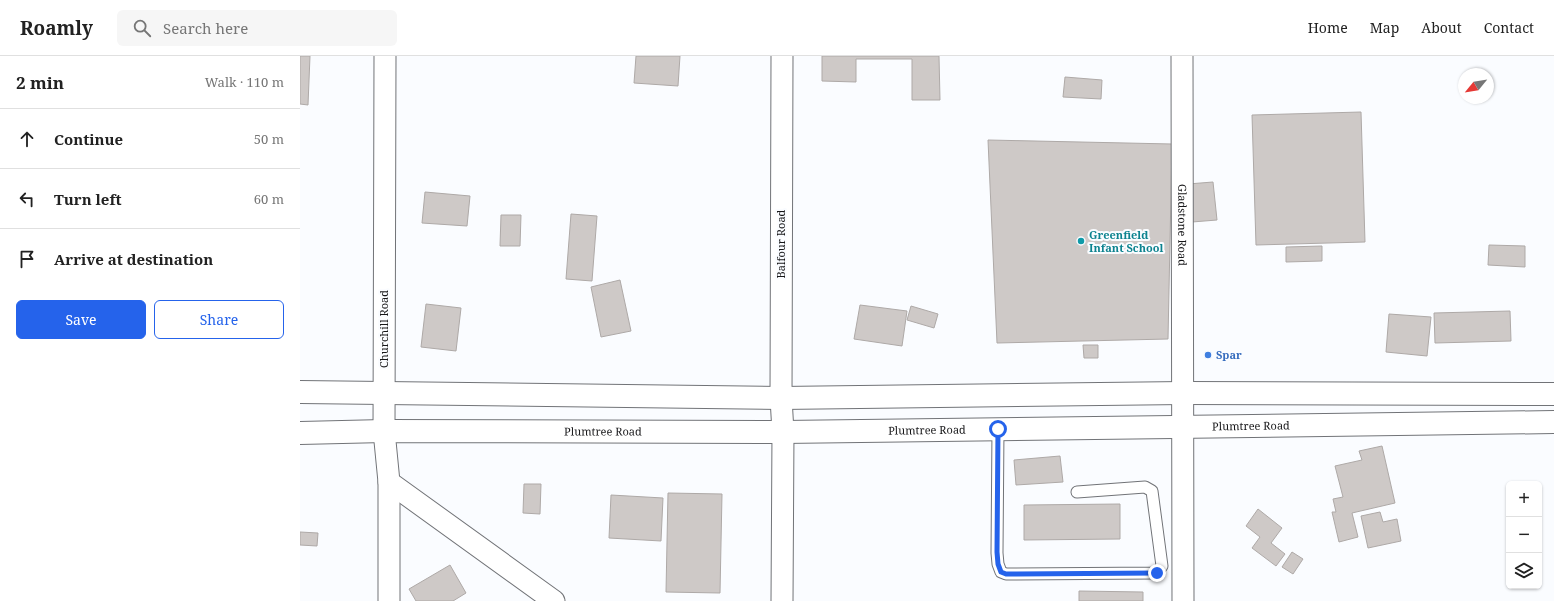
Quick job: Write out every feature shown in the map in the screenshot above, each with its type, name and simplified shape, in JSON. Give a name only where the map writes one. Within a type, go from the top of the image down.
[{"type":"highway","points":[[300,392],[781,398],[1184,393],[1554,394]]},
{"type":"highway","name":"Plumtree Road","points":[[300,433],[384,431],[783,432],[1554,422]]},
{"type":"street","name":"Churchill Road","points":[[385,56],[384,431],[389,482],[390,601]]},
{"type":"street","name":"Balfour Road","points":[[782,56],[782,601]]},
{"type":"street","name":"Gladstone Road","points":[[1182,56],[1184,393],[1183,601]]},
{"type":"street","points":[[389,482],[554,601]]},
{"type":"lane","points":[[998,429],[997,552],[998,564],[1001,572],[1006,574],[1157,573],[1162,566],[1152,491],[1144,487],[1076,492]]},
{"type":"building","points":[[300,56],[310,56],[308,105],[300,104]]},
{"type":"building","points":[[636,56],[680,56],[678,86],[634,83]]},
{"type":"building","points":[[822,56],[939,56],[940,100],[912,100],[912,59],[856,59],[856,82],[822,81]]},
{"type":"building","points":[[1065,77],[1102,80],[1101,99],[1063,97]]},
{"type":"building","points":[[1361,112],[1365,242],[1256,245],[1252,115]]},
{"type":"building","name":"Greenfield Infant School","points":[[988,140],[1172,144],[1168,339],[997,343]]},
{"type":"building","points":[[1213,182],[1217,220],[1192,222],[1188,184]]},
{"type":"building","points":[[425,192],[470,196],[467,226],[422,223]]},
{"type":"building","points":[[571,214],[597,216],[592,281],[566,279]]},
{"type":"building","points":[[501,215],[521,215],[520,246],[500,246]]},
{"type":"building","points":[[1489,245],[1525,246],[1525,267],[1488,265]]},
{"type":"building","points":[[1322,246],[1322,261],[1286,262],[1286,247]]},
{"type":"building","points":[[620,280],[631,331],[601,337],[591,287]]},
{"type":"building","points":[[426,304],[461,308],[456,351],[421,347]]},
{"type":"building","points":[[860,305],[907,311],[902,346],[854,339]]},
{"type":"building","points":[[911,306],[938,314],[934,328],[907,320]]},
{"type":"building","points":[[1510,311],[1511,341],[1435,343],[1434,313]]},
{"type":"building","points":[[1389,314],[1431,317],[1427,356],[1386,352]]},
{"type":"building","points":[[1083,345],[1098,345],[1098,358],[1084,358]]},
{"type":"building","points":[[1382,446],[1395,503],[1352,513],[1358,537],[1339,542],[1332,512],[1336,512],[1333,499],[1343,497],[1335,466],[1362,460],[1359,451]]},
{"type":"building","points":[[1060,456],[1063,482],[1016,485],[1014,460]]},
{"type":"building","points":[[524,484],[541,484],[540,514],[523,513]]},
{"type":"building","points":[[668,493],[722,494],[720,593],[666,592]]},
{"type":"building","points":[[611,495],[663,498],[661,541],[609,538]]},
{"type":"building","points":[[1120,504],[1120,539],[1024,540],[1024,505]]},
{"type":"building","points":[[1258,509],[1282,528],[1271,543],[1285,554],[1276,566],[1252,548],[1260,537],[1246,526]]},
{"type":"building","points":[[1380,512],[1383,522],[1397,519],[1401,541],[1368,548],[1361,516]]},
{"type":"building","points":[[300,532],[318,533],[317,546],[300,545]]},
{"type":"building","points":[[1292,552],[1303,559],[1293,574],[1282,567]]},
{"type":"building","points":[[450,565],[466,593],[453,601],[416,601],[409,589]]},
{"type":"building","points":[[1079,591],[1143,592],[1143,601],[1079,601]]},
{"type":"place","name":"Greenfield Infant School","points":[[1081,241]]},
{"type":"place","name":"Spar","points":[[1208,355]]},
{"type":"route","points":[[998,429],[997,552],[998,564],[1001,572],[1006,574],[1157,573]]}]
